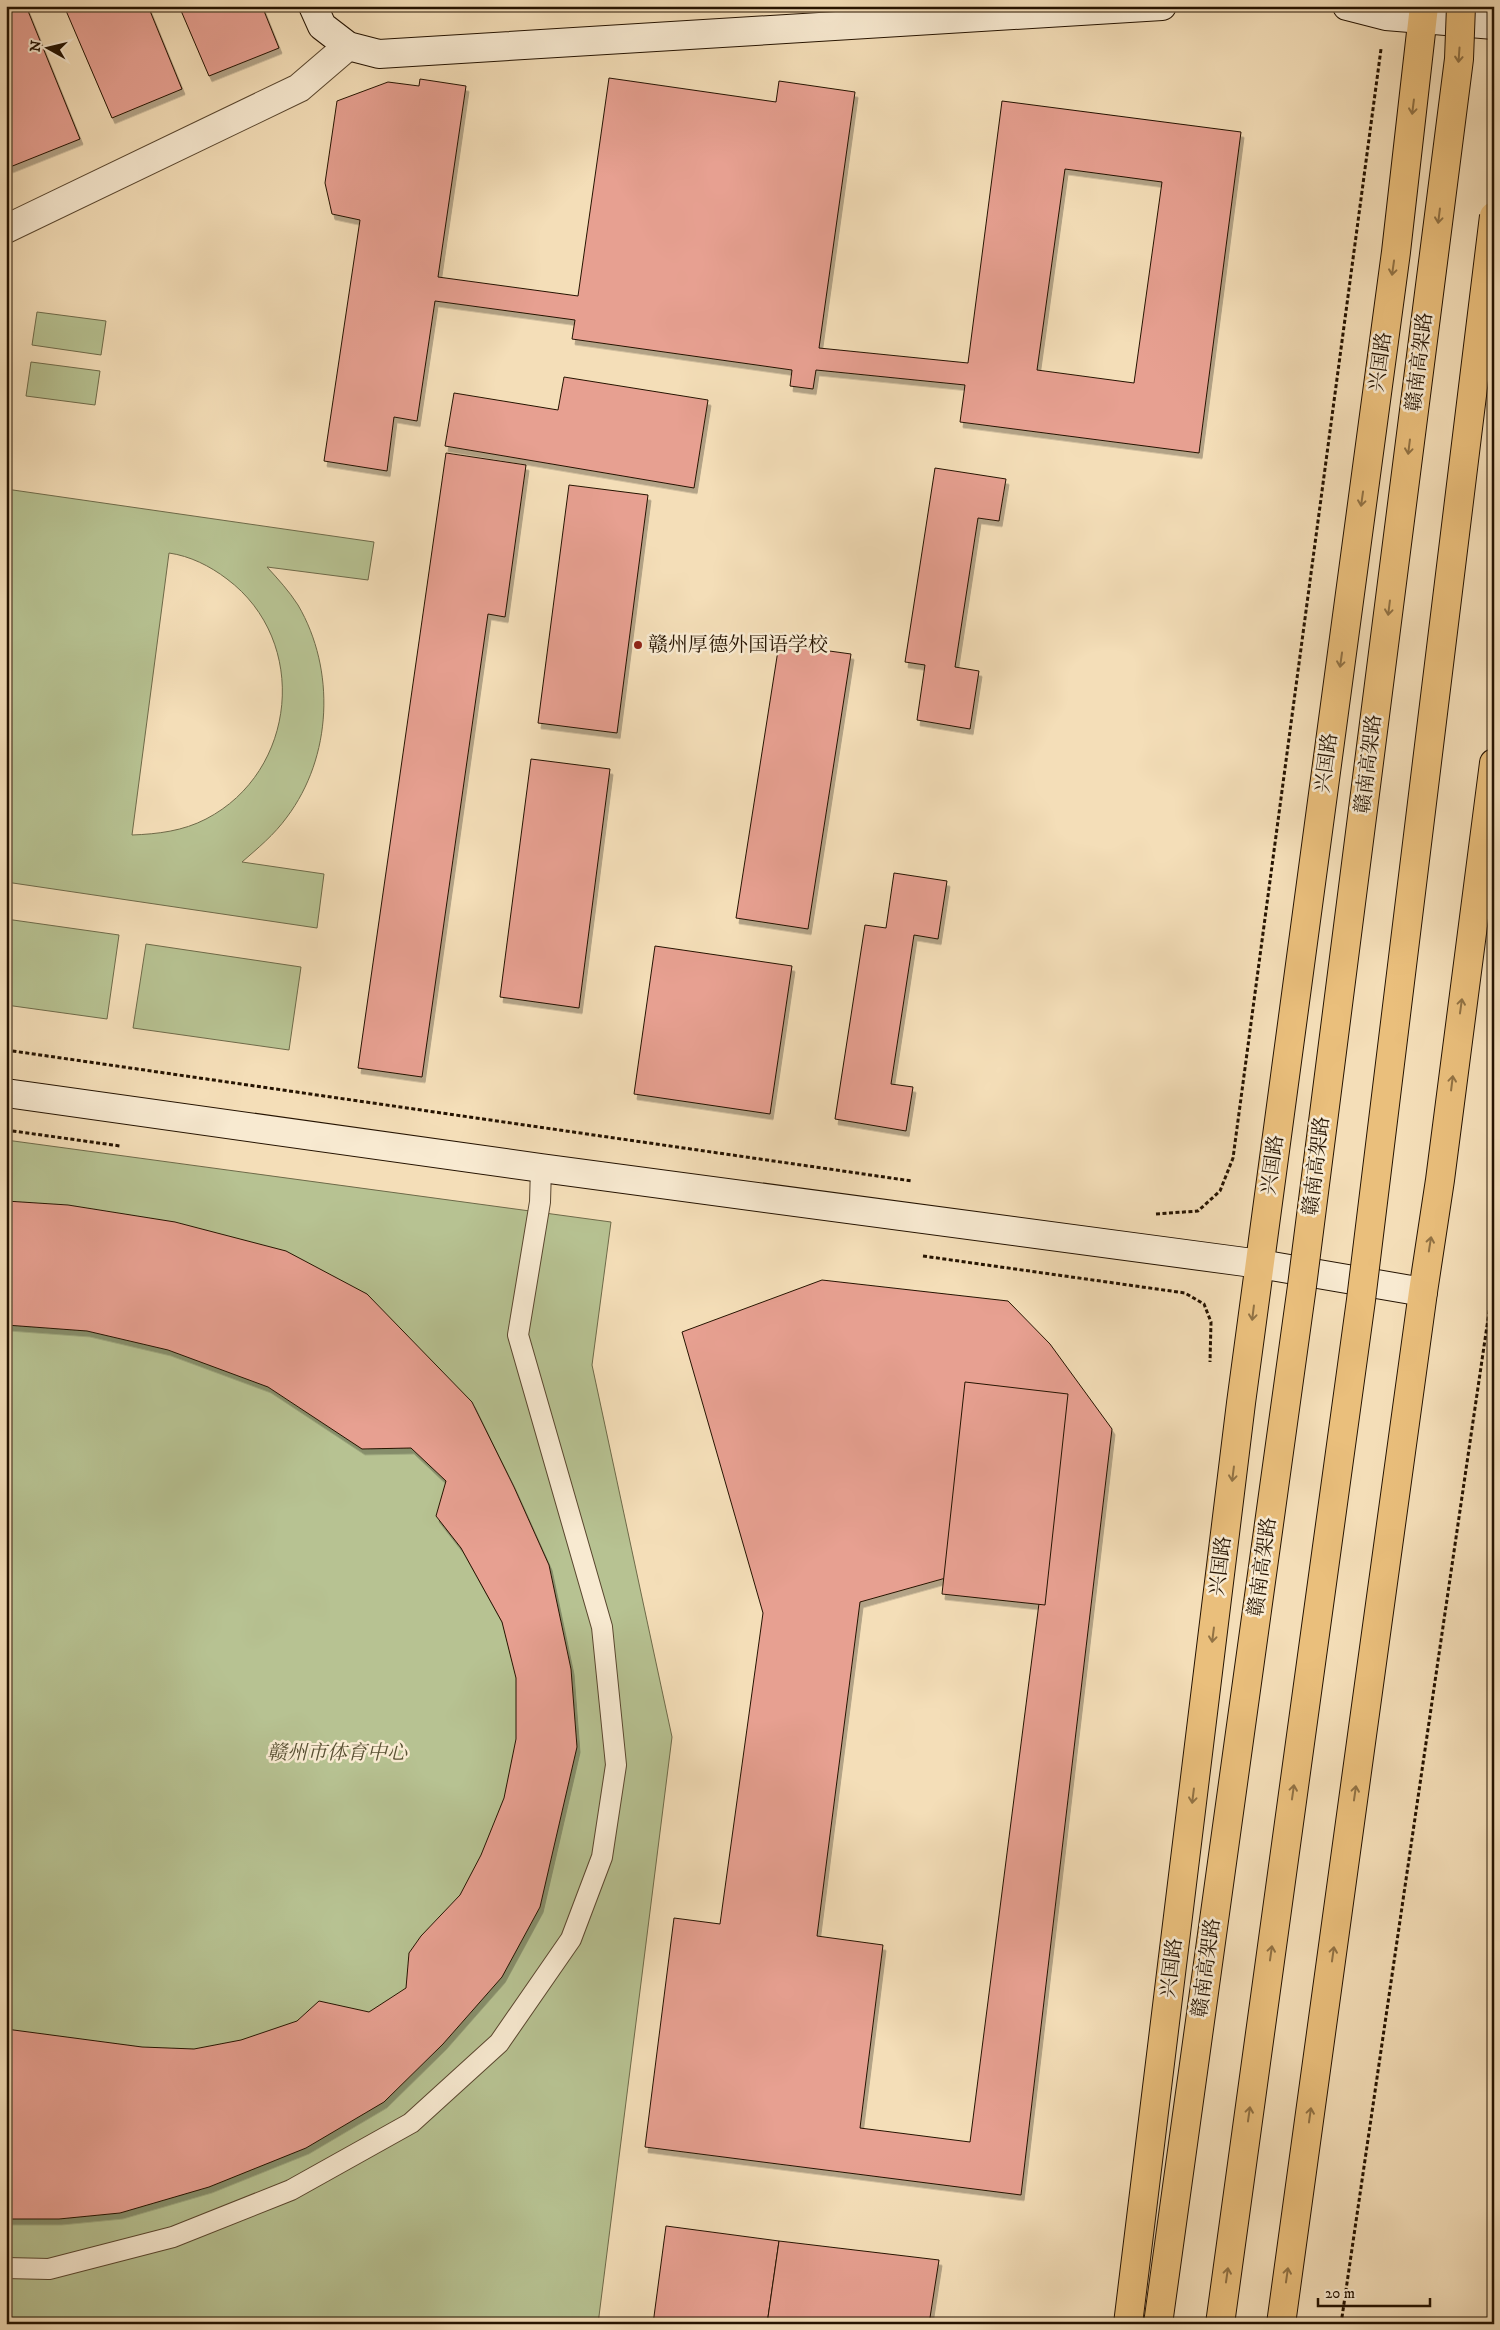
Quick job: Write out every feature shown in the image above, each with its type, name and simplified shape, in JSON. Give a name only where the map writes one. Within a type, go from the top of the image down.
[{"type":"main road","name":"赣南高架路","points":[[1158,2324],[1304,1276],[1459,58],[1461,6]]},
{"type":"main road","name":"兴国路","points":[[1128,2324],[1260,1264],[1394,262],[1424,13]]},
{"type":"main road","points":[[1220,2324],[1361,1300],[1494,216]]},
{"type":"main road","points":[[1281,2324],[1440,1180],[1494,763]]},
{"type":"street","points":[[313,6],[322,26],[348,46],[379,54],[1162,6]]},
{"type":"street","points":[[1347,6],[1386,16],[1424,13],[1494,25]]},
{"type":"street","points":[[6,229],[299,88],[348,46]]},
{"type":"street","points":[[6,1093],[540,1168],[1260,1264],[1423,1292]]},
{"type":"lane","points":[[6,2268],[49,2269],[173,2237],[291,2190],[411,2123],[499,2043],[571,1939],[602,1857],[616,1765],[602,1627],[518,1335],[540,1202],[540,1168]]},
{"type":"path","points":[[1146,1213],[1198,1211],[1220,1191],[1234,1158],[1386,16]]},
{"type":"path","points":[[6,1050],[913,1181]]},
{"type":"path","points":[[6,1130],[125,1146]]},
{"type":"path","points":[[913,1254],[1185,1293],[1204,1304],[1211,1322],[1210,1369]]},
{"type":"path","points":[[1341,2324],[1494,1278]]},
{"type":"green space","points":[[37,312],[106,321],[101,355],[32,345]]},
{"type":"green space","points":[[31,362],[100,371],[95,405],[26,396]]},
{"type":"green space","points":[[6,489],[374,542],[368,580],[267,567],[295,600],[310,630],[319,657],[324,713],[320,741],[313,768],[302,793],[277,830],[242,862],[324,874],[317,928],[6,882]],"holes":[[[169,553],[185,556],[207,566],[227,579],[254,605],[272,636],[281,670],[282,705],[275,739],[259,770],[236,798],[197,823],[161,833],[132,835]]]},
{"type":"green space","points":[[6,919],[119,935],[107,1019],[6,1005]]},
{"type":"green space","points":[[146,944],[301,967],[289,1050],[133,1028]]},
{"type":"green space","name":"赣州市体育中心","points":[[6,1140],[611,1222],[592,1365],[672,1737],[598,2324],[6,2324]]},
{"type":"building","points":[[6,6],[26,6],[80,139],[10,167],[6,158]]},
{"type":"building","points":[[64,6],[148,6],[182,89],[112,118]]},
{"type":"building","points":[[179,6],[262,6],[279,48],[209,76]]},
{"type":"building","points":[[609,78],[776,102],[779,81],[855,92],[819,348],[968,363],[1002,101],[1241,132],[1199,453],[960,422],[965,385],[816,370],[813,389],[790,386],[792,370],[572,339],[575,320],[435,301],[417,421],[394,417],[387,471],[324,461],[360,220],[332,214],[325,183],[337,101],[388,82],[419,86],[420,79],[466,86],[438,277],[578,296]],"holes":[[[1065,169],[1162,182],[1134,383],[1037,370]]]},
{"type":"building","points":[[564,377],[708,400],[694,488],[445,446],[454,393],[558,410]]},
{"type":"building","points":[[446,453],[526,465],[505,617],[488,614],[422,1077],[358,1068]]},
{"type":"building","points":[[935,468],[1006,479],[999,521],[978,518],[955,667],[979,671],[970,729],[917,720],[925,665],[905,662]]},
{"type":"building","points":[[569,485],[648,495],[617,733],[538,723]]},
{"type":"building","points":[[779,644],[851,654],[808,929],[736,918]]},
{"type":"building","points":[[531,759],[610,769],[579,1008],[500,997]]},
{"type":"building","points":[[894,873],[947,881],[938,939],[914,935],[891,1084],[913,1087],[906,1131],[835,1119],[865,925],[886,928]]},
{"type":"building","points":[[655,946],[792,966],[770,1114],[634,1094]]},
{"type":"building","points":[[6,1201],[68,1205],[175,1222],[286,1251],[367,1294],[472,1402],[514,1487],[549,1565],[571,1669],[577,1747],[540,1907],[502,1977],[443,2044],[384,2102],[306,2148],[209,2187],[120,2213],[59,2219],[6,2219],[6,2029],[142,2047],[194,2049],[241,2040],[297,2021],[319,2001],[369,2012],[406,1988],[409,1953],[421,1936],[460,1895],[481,1855],[504,1798],[516,1739],[516,1678],[502,1622],[461,1548],[436,1516],[446,1481],[411,1448],[362,1449],[268,1387],[168,1350],[87,1331],[6,1325]]},
{"type":"building","points":[[822,1280],[1008,1301],[1050,1344],[1112,1429],[1021,2195],[645,2147],[674,1918],[720,1924],[763,1613],[682,1332]],"holes":[[[960,1574],[1042,1580],[970,2142],[860,2128],[883,1945],[817,1936],[860,1602]]]},
{"type":"building","points":[[965,1382],[1068,1394],[1045,1605],[942,1594]]},
{"type":"building","points":[[666,2226],[779,2241],[767,2324],[653,2324]]},
{"type":"building","points":[[779,2241],[939,2260],[929,2324],[767,2324]]},
{"type":"place","name":"赣州厚德外国语学校","points":[[638,645]]}]
